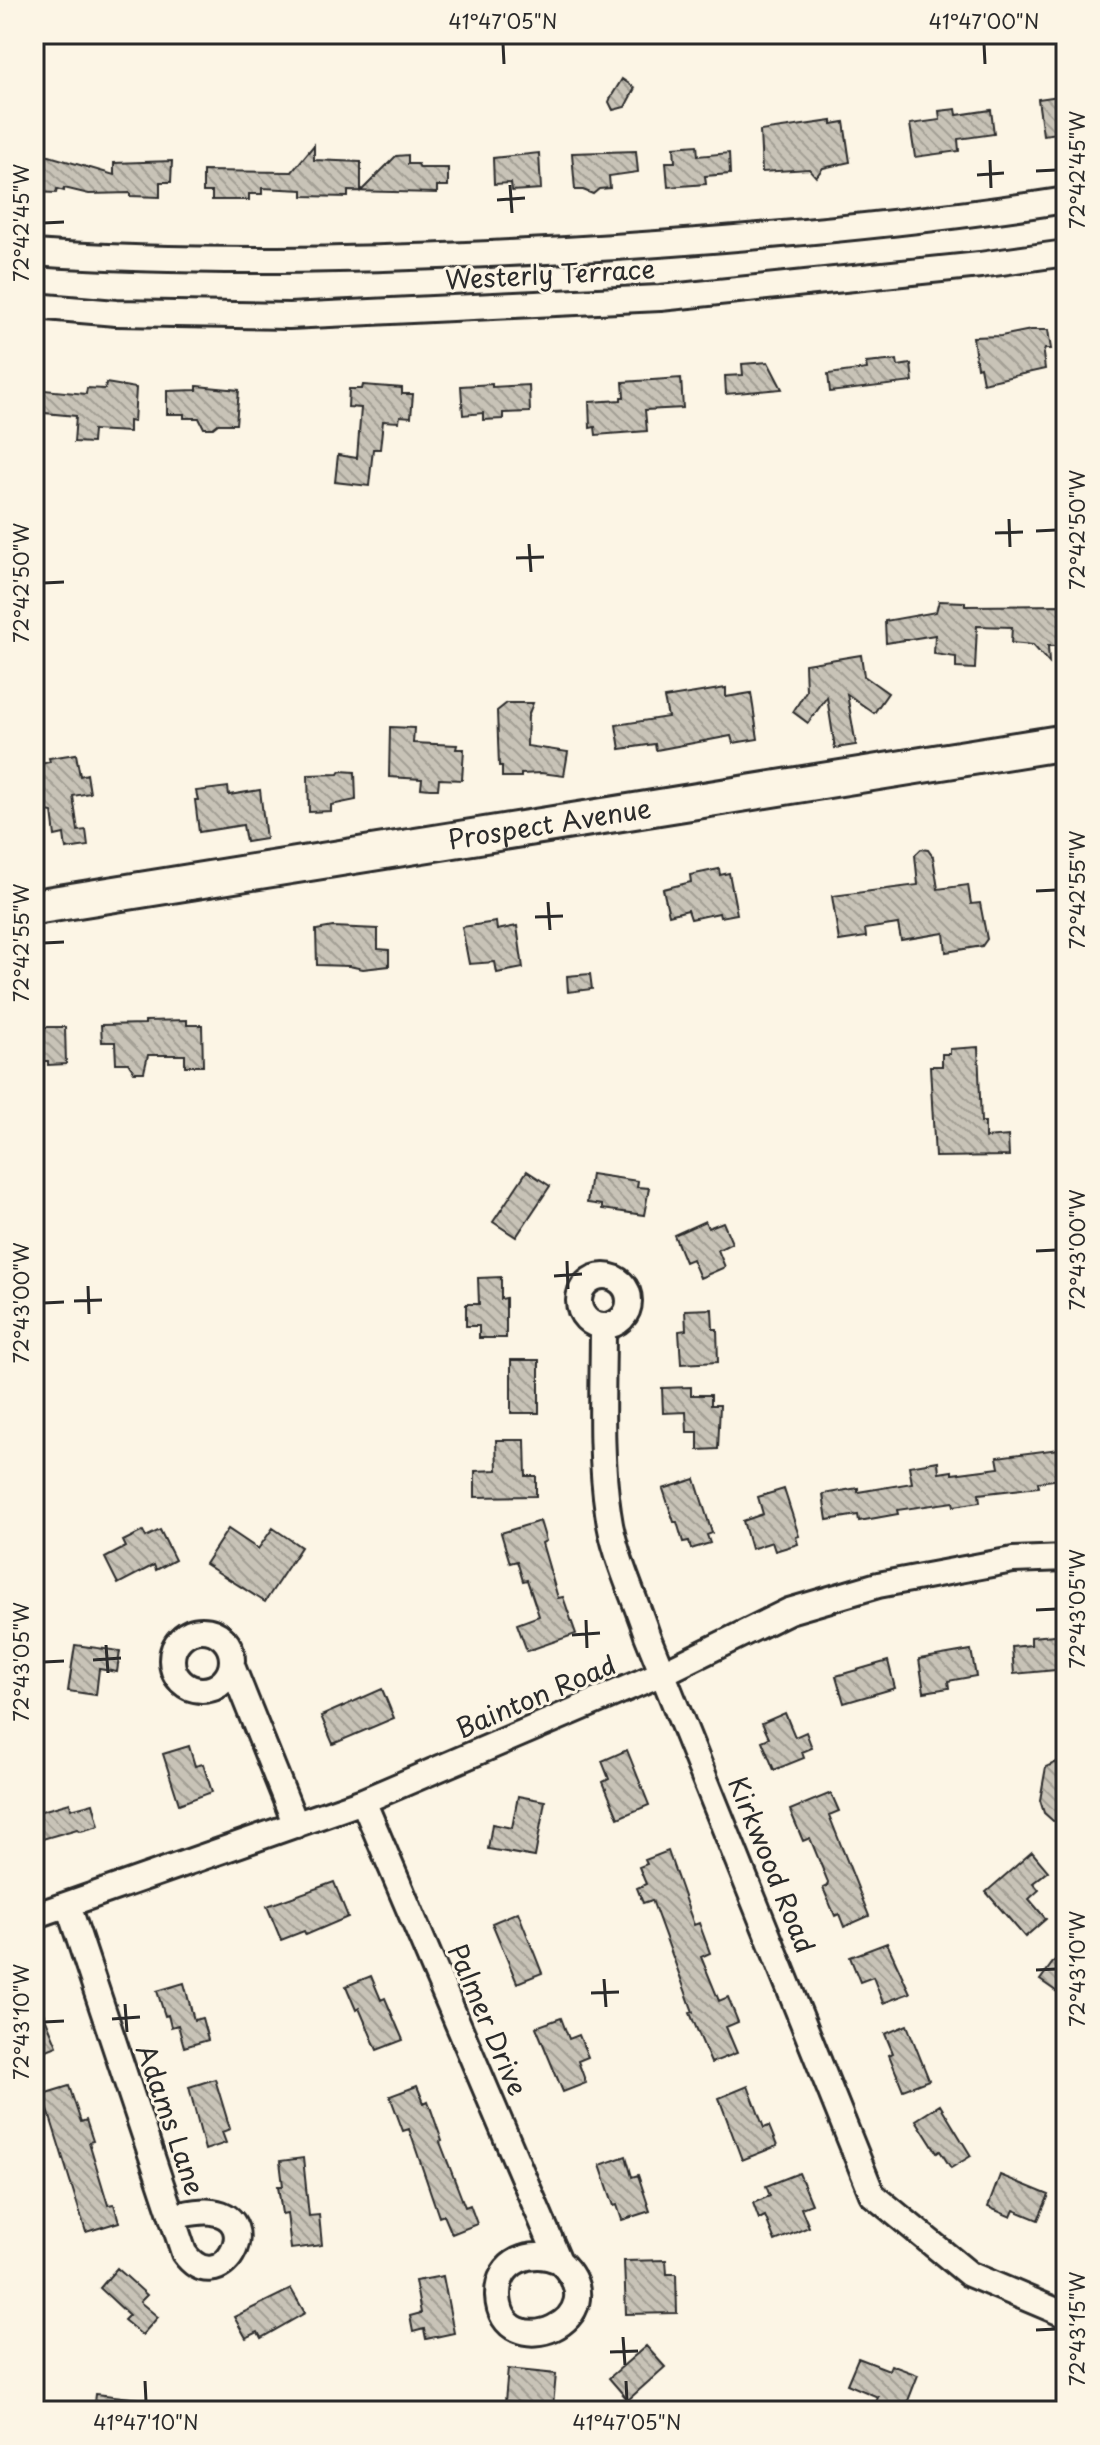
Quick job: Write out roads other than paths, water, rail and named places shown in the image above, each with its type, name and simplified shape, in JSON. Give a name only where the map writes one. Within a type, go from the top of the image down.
[{"type":"main road","name":"Prospect Avenue","points":[[34,907],[1066,742]]},
{"type":"street","name":"Westerly Terrace","points":[[34,253],[109,258],[425,258],[798,234],[1066,200]]},
{"type":"street","name":"Westerly Terrace","points":[[34,306],[116,313],[289,316],[660,298],[980,265],[1066,253]]},
{"type":"street","name":"Kirkwood Road","points":[[603,1327],[604,1466],[608,1515],[647,1635],[665,1672],[872,2194],[969,2274],[1066,2315]]},
{"type":"street","name":"Bainton Road","points":[[34,1916],[363,1801],[665,1672],[789,1611],[863,1590],[1013,1560],[1066,1558]]},
{"type":"street","points":[[232,1666],[296,1825]]},
{"type":"street","name":"Palmer Drive","points":[[363,1801],[559,2261]]},
{"type":"street","name":"Adams Lane","points":[[68,1905],[174,2216]]}]
